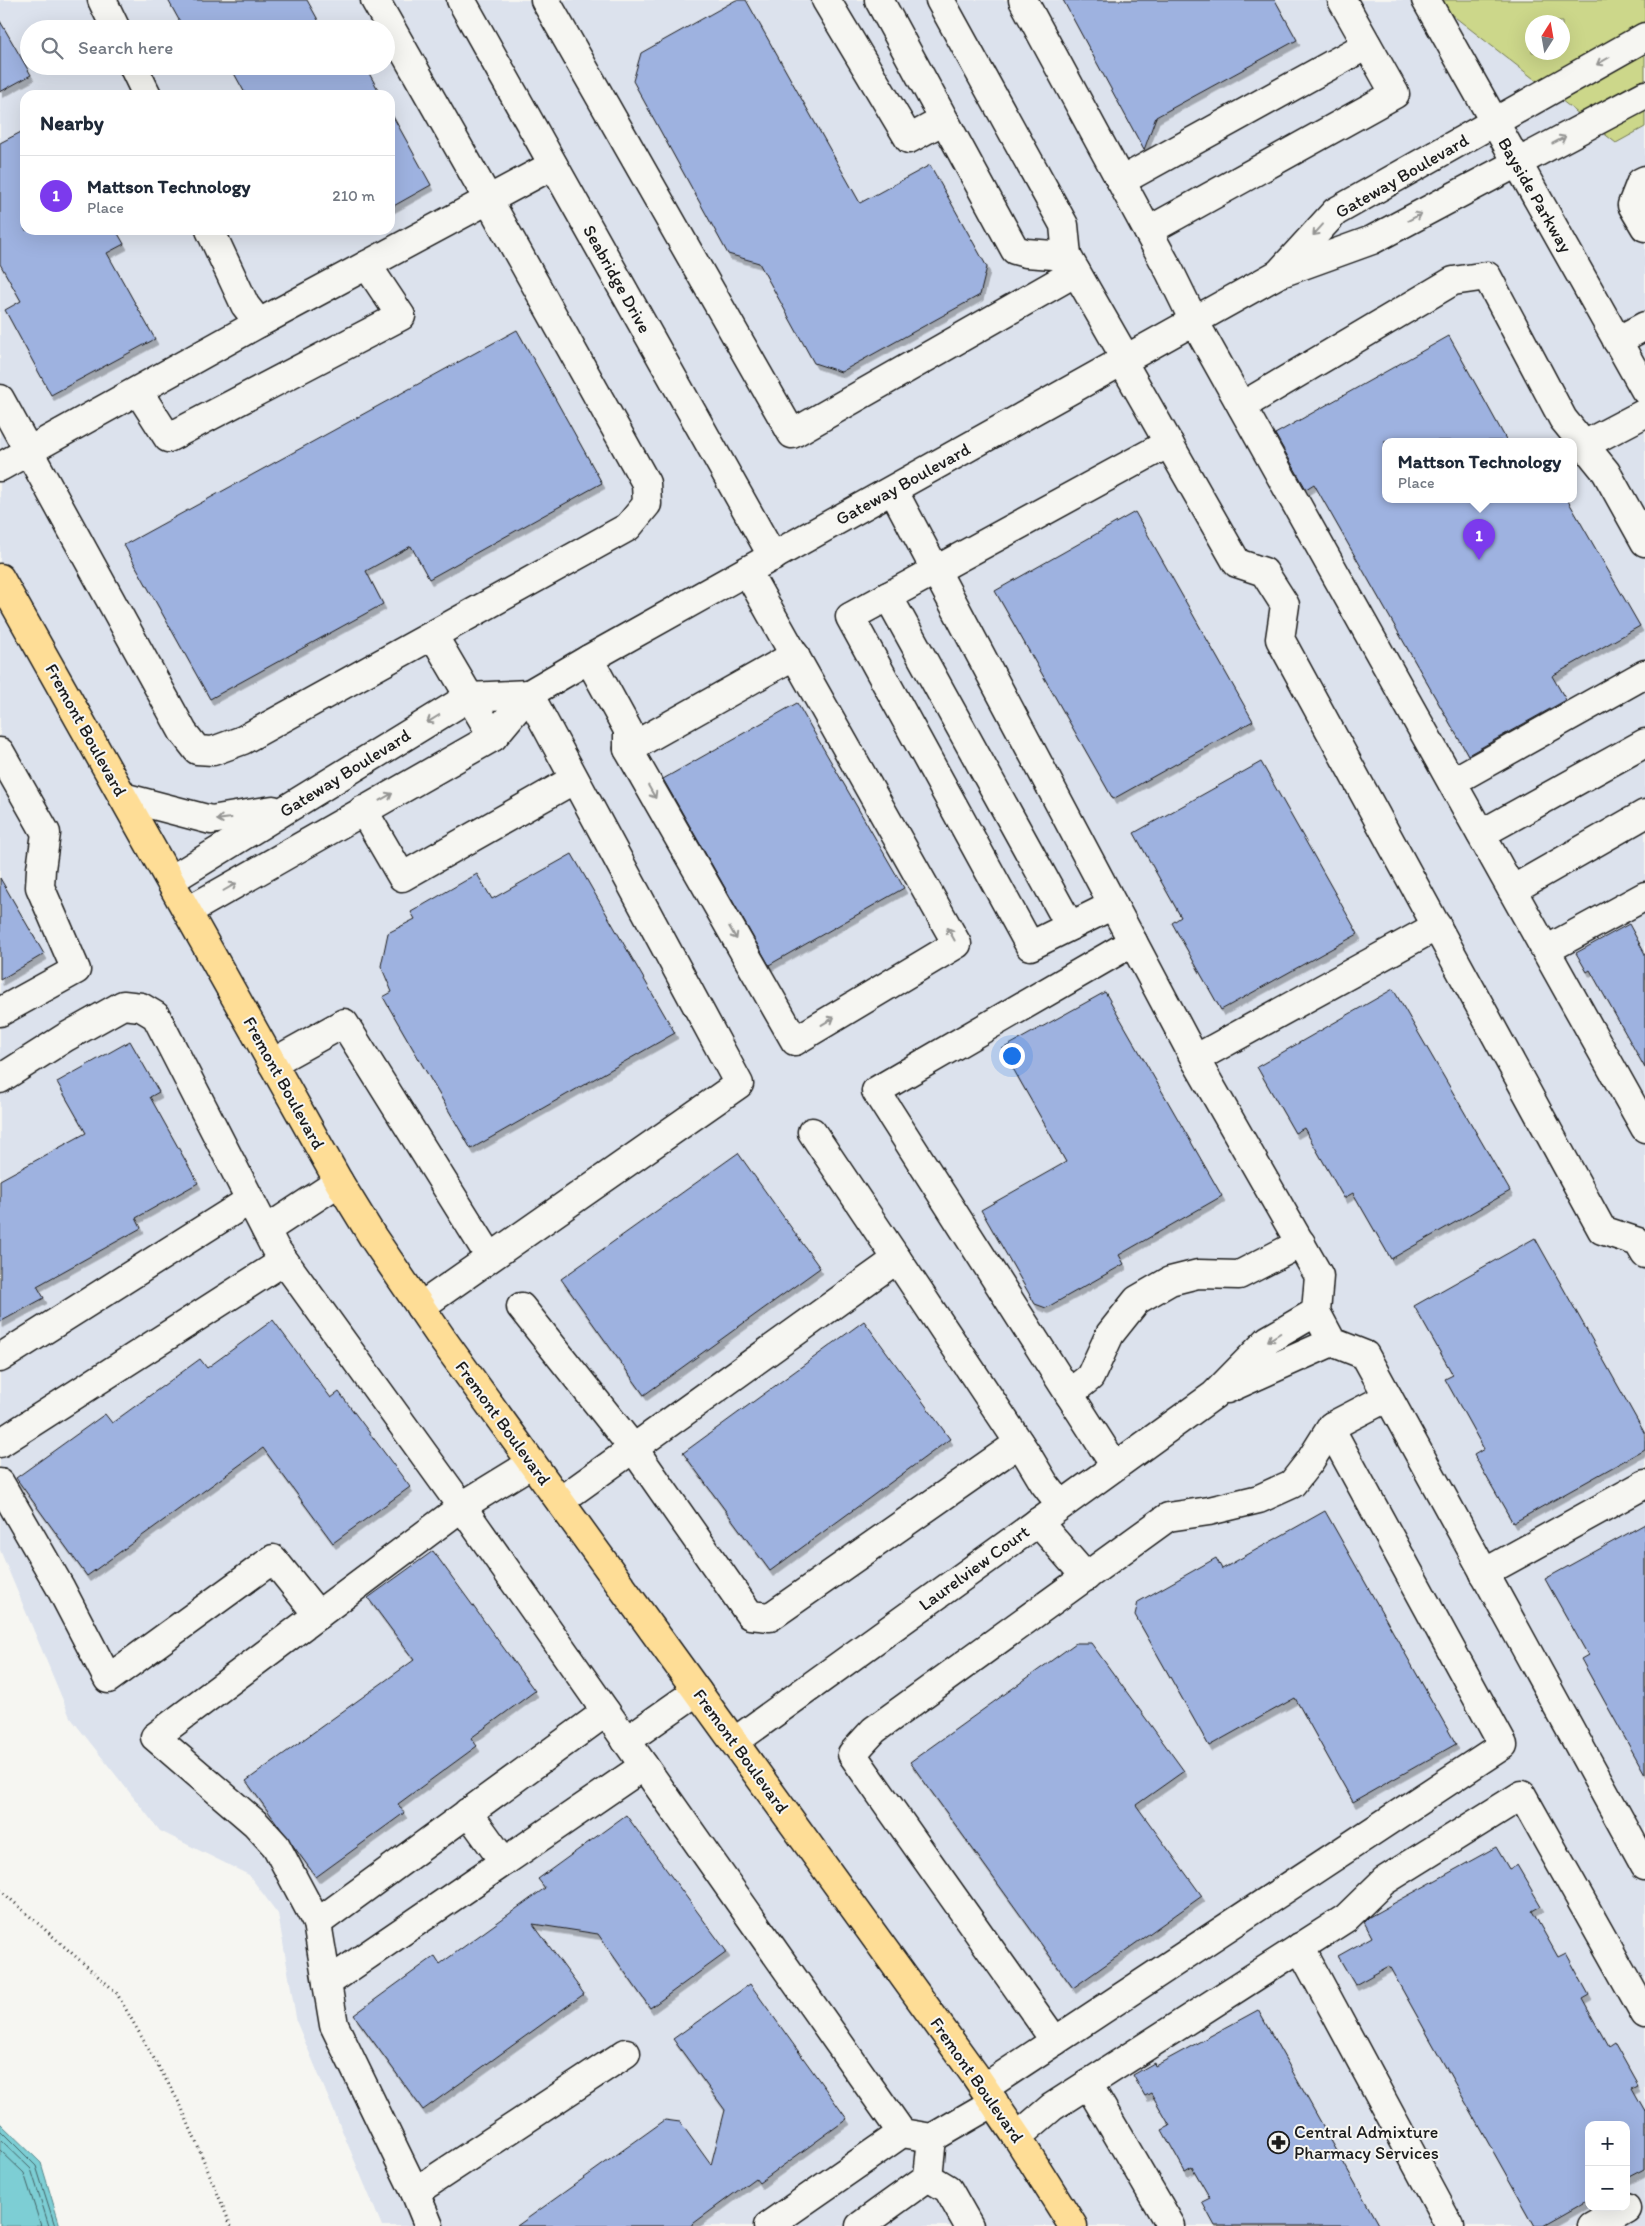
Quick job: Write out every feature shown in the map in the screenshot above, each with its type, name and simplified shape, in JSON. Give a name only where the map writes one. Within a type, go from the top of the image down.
[{"type":"main road","name":"Fremont Boulevard","points":[[0,578],[339,1182],[374,1239],[420,1307],[532,1463],[989,2095],[1073,2226]]},
{"type":"street","points":[[102,0],[112,20]]},
{"type":"street","points":[[375,0],[386,20]]},
{"type":"street","name":"Seabridge Drive","points":[[461,0],[773,557]]},
{"type":"street","points":[[545,0],[792,434],[1071,264]]},
{"type":"street","points":[[826,0],[909,139],[944,120]]},
{"type":"street","points":[[879,0],[1015,250],[1071,264]]},
{"type":"street","points":[[940,0],[1064,225],[1071,264],[1237,563],[1264,572],[1285,605],[1280,639],[1602,1230],[1638,1242],[1645,1254]]},
{"type":"street","points":[[1022,0],[1148,231],[1194,321],[1645,1128]]},
{"type":"street","points":[[1148,231],[1395,94],[1342,0]]},
{"type":"street","name":"Bayside Parkway","points":[[1426,0],[1645,390]]},
{"type":"street","points":[[0,399],[183,732],[197,750],[213,750],[243,740],[628,527],[647,504],[646,483],[395,35]]},
{"type":"street","name":"Gateway Boulevard","points":[[1278,274],[1335,212],[1645,37]]},
{"type":"street","points":[[1121,181],[1368,45]]},
{"type":"street","points":[[137,75],[145,90]]},
{"type":"street","name":"Gateway Boulevard","points":[[188,911],[493,737],[528,694],[589,659],[1278,274],[1372,240],[1645,95]]},
{"type":"street","points":[[0,467],[259,323],[553,165]]},
{"type":"street","points":[[1645,180],[1641,182],[1632,205],[1645,227]]},
{"type":"street","points":[[212,235],[245,305],[259,323]]},
{"type":"street","points":[[138,390],[168,438],[401,316],[367,265]]},
{"type":"street","points":[[1242,406],[1453,281],[1487,276],[1563,419],[1606,472],[1645,542]]},
{"type":"street","points":[[1617,341],[1645,326]]},
{"type":"street","points":[[1584,445],[1645,413]]},
{"type":"street","points":[[1113,904],[1030,946],[850,618],[935,569],[1169,443]]},
{"type":"street","points":[[893,490],[1194,1059],[1319,1276],[1316,1312],[1332,1342],[1365,1355],[1645,1866]]},
{"type":"street","points":[[589,659],[628,730],[628,749],[795,1041],[957,944],[747,571]]},
{"type":"street","points":[[888,596],[1070,926]]},
{"type":"street","points":[[433,635],[493,737]]},
{"type":"street","points":[[628,749],[795,655]]},
{"type":"street","points":[[1452,782],[1645,674]]},
{"type":"street","points":[[420,1307],[739,1084],[528,694]]},
{"type":"street","name":"Gateway Boulevard","points":[[170,880],[469,697],[528,694]]},
{"type":"street","points":[[1481,834],[1645,742]]},
{"type":"street","points":[[0,752],[46,833],[40,887],[76,970],[0,1012]]},
{"type":"street","points":[[363,810],[402,877],[573,780]]},
{"type":"street","points":[[124,797],[211,820],[290,807]]},
{"type":"street","points":[[1512,890],[1645,814]]},
{"type":"street","points":[[1546,950],[1645,896]]},
{"type":"street","points":[[1194,1059],[1437,926]]},
{"type":"street","points":[[1115,1466],[876,1091],[1132,942]]},
{"type":"street","points":[[0,1079],[66,1037],[123,1005],[142,1007],[156,1016],[250,1200],[284,1261],[462,1507],[902,2134]]},
{"type":"street","points":[[272,1063],[344,1024],[490,1258]]},
{"type":"street","points":[[812,1132],[1044,1483],[1061,1505]]},
{"type":"street","points":[[266,1230],[339,1182]]},
{"type":"street","points":[[0,1358],[250,1200]]},
{"type":"street","points":[[1069,1394],[1090,1378],[1110,1334],[1137,1300],[1170,1281],[1198,1274],[1239,1274],[1301,1243]]},
{"type":"street","points":[[560,1501],[897,1259]]},
{"type":"street","points":[[0,1443],[284,1261]]},
{"type":"street","points":[[521,1307],[633,1448],[750,1615],[770,1617],[1019,1443]]},
{"type":"street","points":[[1214,1395],[1268,1340],[1316,1312]]},
{"type":"street","points":[[1214,1395],[1332,1342]]},
{"type":"street","name":"Laurelview Court","points":[[734,1742],[1214,1395]]},
{"type":"street","points":[[1055,2041],[852,1754],[874,1730],[1168,1517],[1209,1511],[1259,1499],[1292,1484],[1310,1461],[1332,1426],[1388,1397]]},
{"type":"street","points":[[768,2226],[902,2134],[932,2138],[989,2095],[1055,2041],[1503,1746],[1335,1437],[1332,1426]]},
{"type":"street","points":[[429,2226],[416,2192],[334,2025],[316,1923],[276,1846],[256,1824],[156,1737],[462,1507],[532,1463]]},
{"type":"street","points":[[0,1484],[60,1587],[108,1679],[273,1559],[318,1615]]},
{"type":"street","points":[[1484,1573],[1645,1484]]},
{"type":"street","points":[[1038,1522],[1086,1577]]},
{"type":"street","points":[[626,1741],[697,1691]]},
{"type":"street","points":[[316,1923],[606,1712]]},
{"type":"street","points":[[327,1983],[644,1766]]},
{"type":"street","points":[[1017,2137],[1052,2107],[1346,1918],[1384,1881],[1522,1795],[1645,2014]]},
{"type":"street","points":[[468,1812],[504,1862]]},
{"type":"street","points":[[1300,1947],[1450,2226]]},
{"type":"street","points":[[416,2192],[626,2052]]},
{"type":"street","points":[[1088,2084],[1171,2226]]},
{"type":"street","points":[[860,2226],[928,2177],[932,2138]]},
{"type":"street","points":[[928,2177],[948,2189],[969,2226]]},
{"type":"street","points":[[1630,2205],[1645,2197]]},
{"type":"street","points":[[1592,2226],[1619,2211]]},
{"type":"path","points":[[0,1890],[116,1992],[181,2106],[230,2226]]},
{"type":"shaded area","points":[[0,0],[1645,0],[1645,2226],[382,2226],[297,2023],[278,1914],[249,1875],[160,1831],[70,1717],[0,1550]]},
{"type":"green space","points":[[1433,0],[1645,0],[1645,127],[1616,143]]},
{"type":"water","points":[[0,2123],[41,2163],[60,2226],[0,2226]]},
{"type":"building","points":[[168,0],[307,0],[318,20],[179,20]]},
{"type":"building","points":[[736,0],[746,0],[860,203],[930,165],[987,267],[980,295],[841,372],[814,363],[759,263],[728,254],[633,81],[641,53]]},
{"type":"building","points":[[1063,0],[1275,0],[1297,40],[1156,117],[1144,150]]},
{"type":"building","points":[[0,21],[20,56],[20,75],[31,75],[0,92]]},
{"type":"building","points":[[235,75],[370,75],[378,90],[243,90]]},
{"type":"building","points":[[395,120],[431,185],[395,205]]},
{"type":"building","points":[[20,133],[20,235],[119,235],[124,244],[107,253],[155,339],[51,395],[5,310],[21,301],[0,264],[0,143]]},
{"type":"building","points":[[517,330],[602,483],[429,579],[411,546],[366,571],[383,604],[210,699],[124,545]]},
{"type":"building","points":[[1449,336],[1505,438],[1382,438],[1382,503],[1569,503],[1640,626],[1552,676],[1566,700],[1468,755],[1314,484],[1306,489],[1275,434]]},
{"type":"building","points":[[1135,512],[1253,721],[1113,799],[995,591]]},
{"type":"building","points":[[797,703],[904,888],[769,965],[663,779]]},
{"type":"building","points":[[1261,762],[1358,934],[1221,1010],[1172,923],[1181,917],[1134,833]]},
{"type":"building","points":[[572,854],[675,1033],[471,1149],[383,997],[392,992],[381,966],[388,933],[415,919],[411,912],[477,874],[492,899]]},
{"type":"building","points":[[0,878],[44,954],[0,980]]},
{"type":"building","points":[[1629,924],[1645,954],[1645,1068],[1590,970],[1587,972],[1576,953]]},
{"type":"building","points":[[1393,989],[1510,1191],[1391,1259],[1353,1193],[1344,1198],[1304,1128],[1295,1133],[1257,1067]]},
{"type":"building","points":[[1105,992],[1222,1196],[1119,1255],[1124,1264],[1046,1308],[1035,1304],[981,1210],[1066,1162],[1002,1049]]},
{"type":"building","points":[[130,1041],[159,1092],[150,1097],[198,1183],[136,1218],[141,1228],[37,1286],[44,1298],[0,1322],[0,1180],[86,1133],[57,1082]]},
{"type":"building","points":[[738,1153],[820,1268],[644,1395],[561,1279]]},
{"type":"building","points":[[1535,1238],[1645,1434],[1645,1449],[1513,1523],[1474,1455],[1484,1449],[1445,1379],[1453,1375],[1414,1306]]},
{"type":"building","points":[[273,1320],[331,1398],[339,1392],[410,1487],[333,1543],[263,1448],[87,1576],[16,1478],[105,1414],[112,1423],[200,1359],[207,1368]]},
{"type":"building","points":[[864,1321],[950,1439],[770,1571],[683,1453]]},
{"type":"building","points":[[1325,1511],[1456,1744],[1353,1802],[1295,1698],[1209,1746],[1135,1615],[1138,1602],[1216,1558],[1222,1569]]},
{"type":"building","points":[[1645,1524],[1645,1774],[1581,1659],[1588,1655],[1545,1579]]},
{"type":"building","points":[[433,1551],[535,1691],[471,1738],[477,1746],[398,1804],[404,1813],[316,1877],[246,1781],[414,1660],[368,1598]]},
{"type":"building","points":[[1076,1643],[1091,1643],[1184,1771],[1136,1805],[1202,1896],[1073,1988],[910,1762]]},
{"type":"building","points":[[626,1815],[727,1952],[650,2008],[598,1934],[533,1924],[584,1994],[423,2110],[354,2015],[435,1956],[440,1964],[545,1888],[538,1879]]},
{"type":"building","points":[[1496,1847],[1509,1869],[1517,1865],[1541,1906],[1532,1911],[1558,1957],[1566,1953],[1589,1995],[1582,1999],[1608,2046],[1614,2042],[1638,2085],[1632,2088],[1645,2111],[1645,2169],[1630,2177],[1630,2121],[1585,2121],[1585,2202],[1543,2226],[1535,2226],[1389,1966],[1355,1985],[1338,1956],[1372,1937],[1364,1922],[1369,1917]]},
{"type":"building","points":[[750,1984],[847,2119],[759,2183],[755,2178],[690,2226],[517,2226],[665,2120],[680,2122],[711,2165],[725,2110],[673,2039]]},
{"type":"building","points":[[1258,2010],[1379,2226],[1215,2226],[1202,2202],[1210,2198],[1192,2167],[1185,2171],[1162,2130],[1170,2126],[1151,2093],[1145,2096],[1133,2075],[1154,2063],[1155,2066]]},
{"type":"place","name":"Mattson Technology","points":[[1479,560]]},
{"type":"place","name":"Central Admixture Pharmacy Services","points":[[1278,2142]]}]
